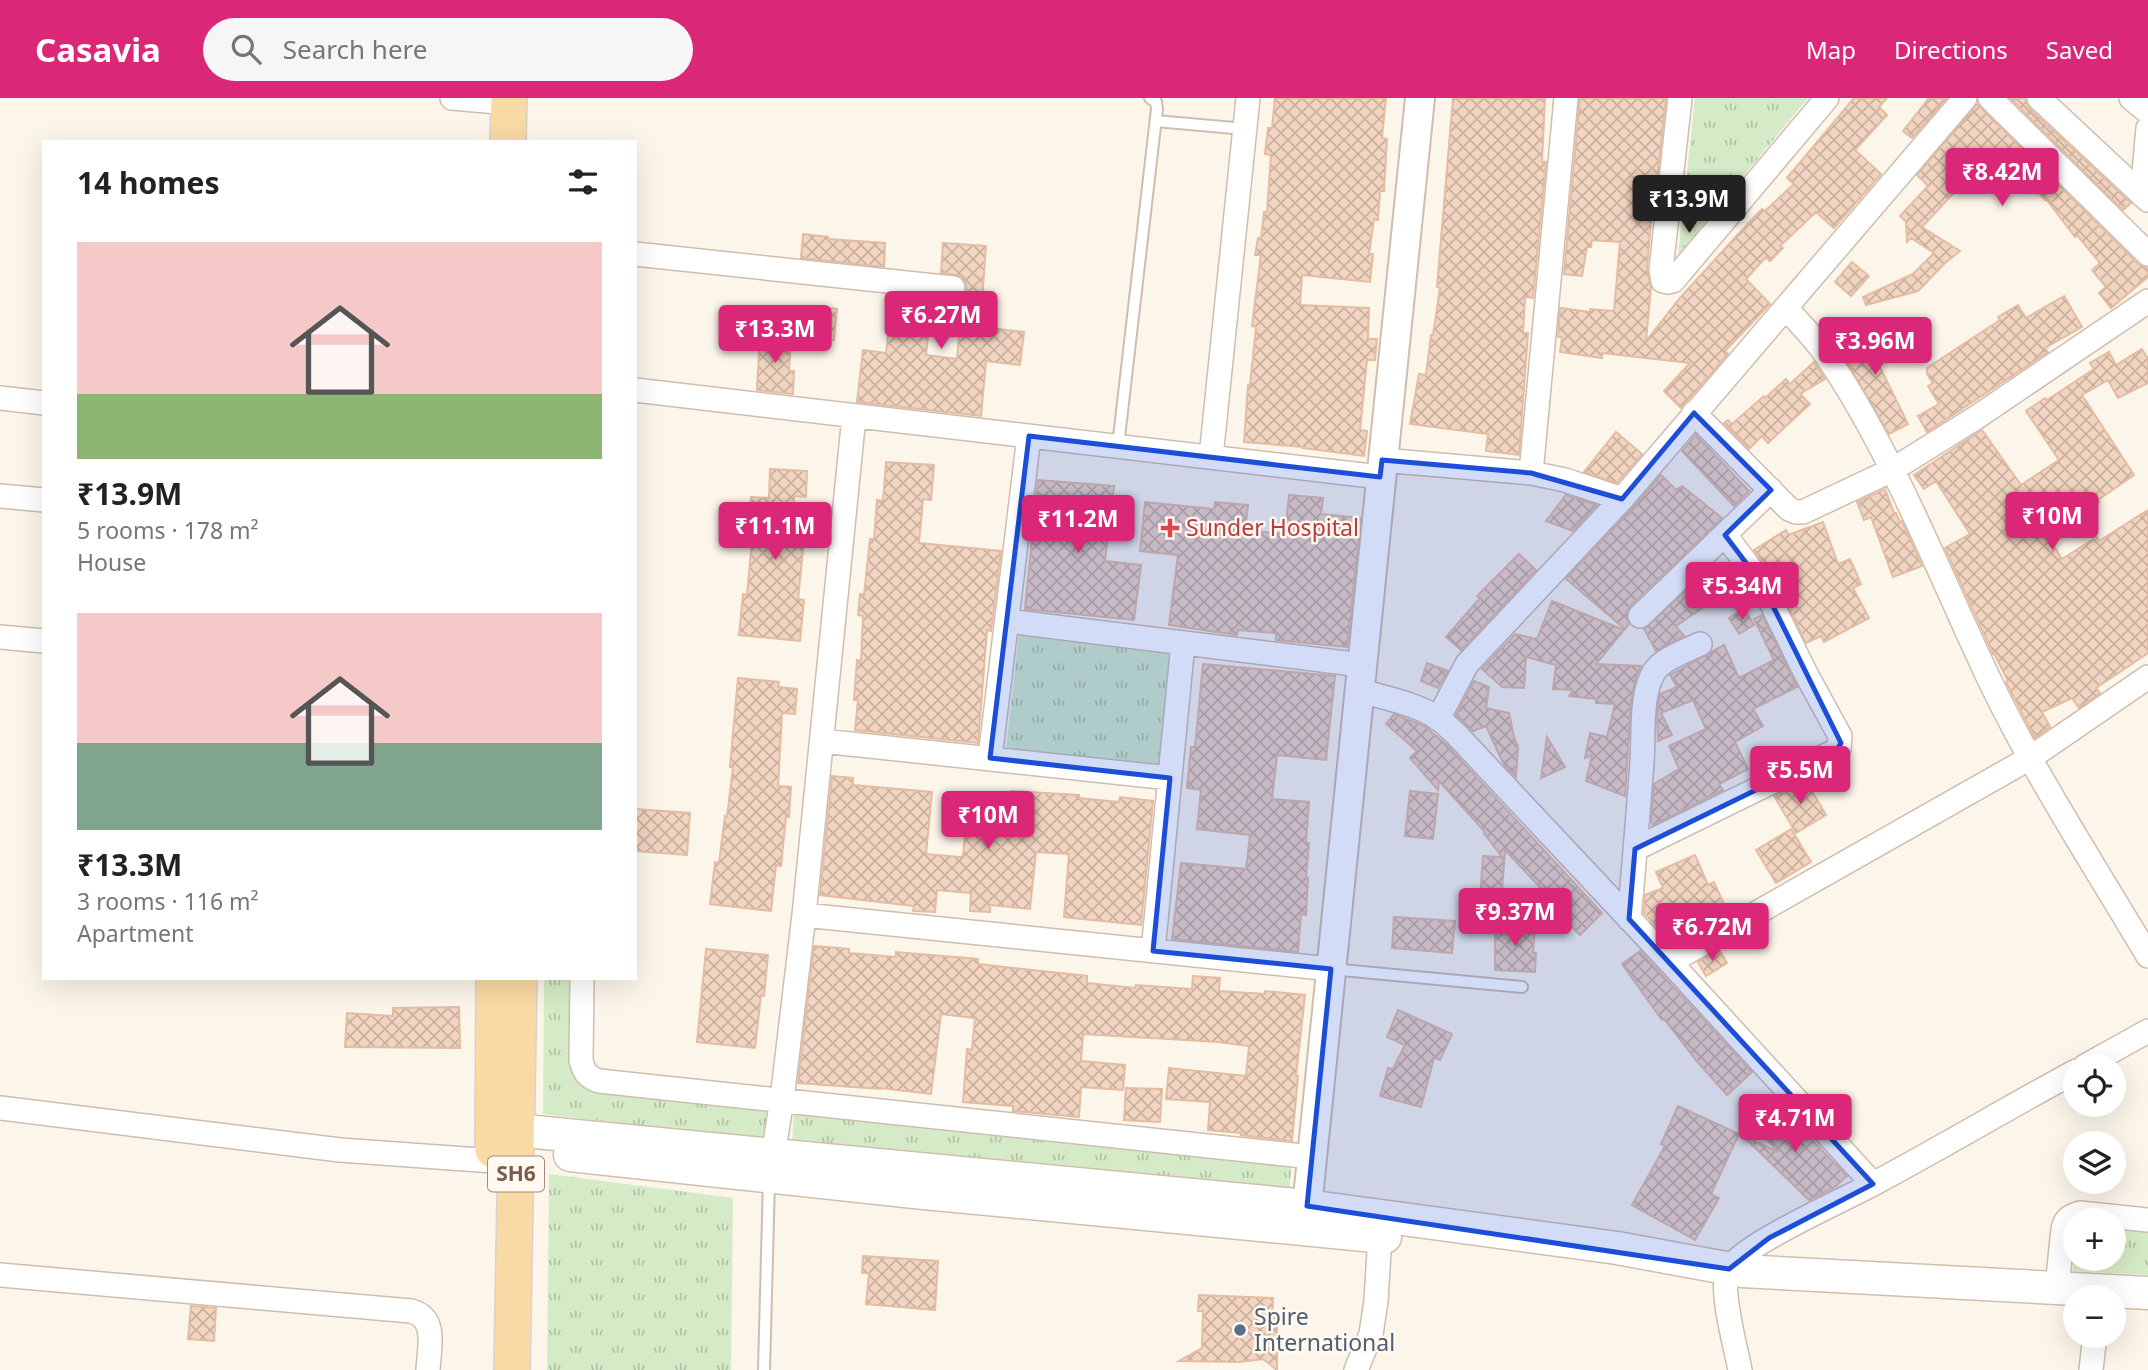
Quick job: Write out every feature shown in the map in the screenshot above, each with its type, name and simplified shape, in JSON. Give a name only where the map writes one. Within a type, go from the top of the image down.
[{"type":"main road","points":[[508,140],[516,100]]},
{"type":"main road","points":[[516,100],[528,140]]},
{"type":"main road","name":"SH6","points":[[494,980],[512,1370]]},
{"type":"main road","name":"SH6","points":[[490,1370],[502,1143],[519,980]]},
{"type":"main road","points":[[502,1143],[771,1166],[1603,1246],[1726,1277]]},
{"type":"main road","points":[[1306,1217],[1380,1236],[1726,1277],[2063,1297]]},
{"type":"main road","points":[[2126,1295],[2148,1293]]},
{"type":"main road","points":[[2126,1307],[2148,1312]]},
{"type":"street","points":[[452,98],[516,100]]},
{"type":"street","points":[[1211,457],[1248,98]]},
{"type":"street","points":[[1306,1217],[1420,98]]},
{"type":"street","points":[[1531,473],[1566,98]]},
{"type":"street","points":[[1680,98],[1661,270],[1663,281],[1668,282],[1673,281],[1827,98]]},
{"type":"street","points":[[1438,719],[1467,664],[1622,499],[1965,98]]},
{"type":"street","points":[[1990,98],[2148,254]]},
{"type":"street","points":[[2039,98],[2145,197]]},
{"type":"street","points":[[2131,98],[2148,112]]},
{"type":"street","points":[[2145,197],[2148,128]]},
{"type":"street","points":[[637,254],[953,288]]},
{"type":"street","points":[[1694,413],[1789,509],[1803,512],[1892,470],[1977,417],[2148,301]]},
{"type":"street","points":[[1786,308],[1822,349],[1852,395],[1939,565],[1989,679],[2030,758],[2148,956]]},
{"type":"street","points":[[637,390],[1211,457],[1381,469],[1531,473],[1565,480],[1622,499]]},
{"type":"street","points":[[0,398],[42,403]]},
{"type":"street","points":[[771,1166],[782,1099],[804,915],[855,416]]},
{"type":"street","points":[[990,758],[1029,436]]},
{"type":"street","points":[[1640,616],[1771,490]]},
{"type":"street","points":[[0,496],[42,500]]},
{"type":"street","points":[[1635,849],[1839,749],[1840,736],[1805,672],[1762,583],[1725,535]]},
{"type":"street","points":[[1007,621],[1184,643],[1362,678],[1396,701],[1438,719],[1456,734],[1670,962],[1873,1184]]},
{"type":"street","points":[[0,637],[42,641]]},
{"type":"street","points":[[1153,950],[1184,643]]},
{"type":"street","points":[[1629,919],[1644,740],[1643,717],[1650,683],[1661,664],[1700,644]]},
{"type":"street","points":[[1670,962],[2030,758],[2148,677]]},
{"type":"street","points":[[822,741],[1170,778]]},
{"type":"street","points":[[804,915],[1331,969]]},
{"type":"street","points":[[582,980],[581,1060],[584,1072],[591,1079],[599,1081],[1312,1157]]},
{"type":"street","points":[[2107,1054],[2148,1031]]},
{"type":"street","points":[[1740,1370],[1726,1277],[1749,1251],[2063,1078]]},
{"type":"street","points":[[0,1108],[327,1148],[502,1143]]},
{"type":"street","points":[[2084,1285],[2063,1229],[2065,1221],[2071,1215],[2080,1213],[2148,1220]]},
{"type":"street","points":[[1356,1370],[1371,1334],[1380,1236]]},
{"type":"street","points":[[0,1275],[411,1311],[421,1314],[427,1320],[428,1370]]},
{"type":"street","points":[[2091,1370],[2094,1348]]},
{"type":"lane","points":[[1118,446],[1156,121],[1156,102],[1150,98]]},
{"type":"lane","points":[[1156,121],[1244,130]]},
{"type":"lane","points":[[1331,969],[1522,987]]},
{"type":"lane","points":[[764,1370],[771,1166]]},
{"type":"highlighted area","points":[[1694,413],[1771,490],[1725,535],[1762,584],[1841,743],[1836,751],[1635,849],[1629,919],[1873,1184],[1769,1238],[1729,1269],[1307,1206],[1331,969],[1153,951],[1170,778],[990,758],[1029,436],[1380,477],[1382,460],[1531,473],[1622,499]]},
{"type":"green space","points":[[1695,98],[1808,98],[1678,255]]},
{"type":"green space","points":[[1019,634],[1172,651],[1159,766],[1006,749]]},
{"type":"green space","points":[[544,980],[589,980],[588,1086],[775,1107],[773,1141],[543,1114]]},
{"type":"green space","points":[[794,1109],[1292,1164],[1289,1192],[792,1143]]},
{"type":"green space","points":[[549,1174],[733,1198],[731,1370],[547,1370]]},
{"type":"green space","points":[[2126,1224],[2148,1227],[2148,1275],[2073,1271],[2126,1271]]},
{"type":"building","points":[[1275,98],[1386,98],[1382,138],[1387,139],[1384,191],[1380,191],[1378,220],[1374,219],[1369,254],[1373,254],[1370,282],[1302,275],[1300,305],[1369,308],[1368,339],[1377,339],[1375,360],[1367,360],[1360,430],[1367,431],[1364,456],[1244,442],[1256,327],[1252,326],[1261,255],[1255,255],[1258,238],[1261,238],[1264,212],[1267,212],[1271,155],[1265,154],[1268,128],[1272,128]]},
{"type":"building","points":[[1453,98],[1545,98],[1542,162],[1546,162],[1533,298],[1525,297],[1523,333],[1528,333],[1519,455],[1486,451],[1488,434],[1410,424],[1419,374],[1426,375],[1440,288],[1437,287]]},
{"type":"building","points":[[1580,98],[1666,98],[1647,268],[1651,287],[1646,341],[1680,298],[1751,220],[1794,184],[1787,178],[1854,98],[1887,98],[1879,107],[1887,115],[1855,150],[1881,174],[1834,228],[1816,212],[1780,246],[1783,248],[1770,261],[1766,257],[1746,279],[1770,304],[1725,351],[1728,354],[1681,408],[1664,391],[1690,363],[1602,353],[1602,358],[1560,352],[1560,308],[1590,312],[1590,309],[1614,311],[1620,242],[1592,240],[1591,247],[1587,247],[1582,276],[1564,274]]},
{"type":"building","points":[[1929,98],[1947,98],[1912,138],[1903,131]]},
{"type":"building","points":[[2010,98],[2025,98],[2029,108],[2131,203],[2123,210]]},
{"type":"building","points":[[1977,104],[2138,264],[2148,268],[2148,277],[2111,308],[2099,293],[2106,287],[2092,270],[2100,263],[2077,235],[2075,237],[2046,199],[2022,179],[2020,181],[1990,154],[1922,227],[1960,251],[1918,291],[1866,305],[1863,297],[1913,274],[1934,253],[1911,238],[1907,242],[1906,222],[1900,216],[1928,186],[1917,175]]},
{"type":"building","points":[[803,234],[828,239],[885,243],[884,267],[801,258]]},
{"type":"building","points":[[943,243],[986,246],[982,301],[991,302],[988,328],[1024,332],[1020,365],[986,361],[981,416],[857,402],[863,350],[886,353],[890,316],[930,319],[926,355],[957,359],[961,311],[955,311],[956,301],[964,297],[967,289],[961,276],[941,273]]},
{"type":"building","points":[[1852,262],[1869,276],[1851,296],[1835,282]]},
{"type":"building","points":[[2064,296],[2082,327],[2045,348],[2048,352],[1927,432],[1918,416],[1939,404],[1928,386],[1933,383],[1927,374],[1927,368],[2018,305],[2026,318]]},
{"type":"building","points":[[820,307],[837,309],[834,340],[817,338]]},
{"type":"building","points":[[1878,328],[1893,355],[1878,363],[1908,424],[1889,434],[1839,349]]},
{"type":"building","points":[[760,334],[791,336],[789,371],[794,371],[793,394],[757,390]]},
{"type":"building","points":[[2142,349],[2148,359],[2148,383],[2118,398],[2108,380],[2082,395],[2134,475],[2098,500],[2099,502],[2082,512],[2081,509],[2046,533],[2062,559],[2097,537],[2099,541],[2148,510],[2148,653],[2096,688],[2100,693],[2079,708],[2072,698],[2042,712],[2050,727],[2035,738],[2006,682],[2008,681],[1945,548],[1970,534],[1936,481],[1924,489],[1914,475],[1982,430],[2021,485],[2059,460],[2026,411],[2094,369],[2090,363],[2109,352],[2116,365]]},
{"type":"building","points":[[1814,362],[1825,379],[1800,394],[1810,404],[1768,443],[1762,436],[1749,449],[1724,423],[1728,420],[1732,424],[1786,379],[1790,384]]},
{"type":"building","points":[[1616,432],[1642,454],[1617,483],[1584,472]]},
{"type":"building","points":[[1696,435],[1749,491],[1734,506],[1682,451]]},
{"type":"building","points":[[886,462],[934,465],[931,500],[923,499],[919,543],[1001,551],[991,631],[987,630],[978,743],[855,730],[858,700],[854,700],[857,660],[861,661],[863,616],[858,615],[860,594],[864,595],[870,539],[874,539],[877,500],[883,501]]},
{"type":"building","points":[[770,469],[807,471],[806,497],[794,496],[793,529],[805,530],[798,599],[804,600],[800,641],[739,635],[743,594],[747,595],[752,540],[749,539],[751,497],[769,498]]},
{"type":"building","points":[[1661,475],[1676,490],[1682,486],[1722,518],[1630,606],[1626,613],[1629,624],[1625,629],[1566,579],[1628,513],[1631,514],[1629,512]]},
{"type":"building","points":[[1038,480],[1114,486],[1105,561],[1141,565],[1134,620],[1025,609]]},
{"type":"building","points":[[1885,489],[1894,513],[1900,522],[1902,521],[1922,566],[1893,577],[1871,517],[1864,520],[1857,502]]},
{"type":"building","points":[[1289,495],[1323,498],[1321,514],[1361,518],[1347,647],[1276,640],[1276,633],[1238,630],[1237,635],[1169,625],[1178,555],[1140,551],[1145,502],[1214,509],[1215,502],[1248,505],[1245,530],[1285,534]]},
{"type":"building","points":[[1566,495],[1597,505],[1573,531],[1546,521]]},
{"type":"building","points":[[1823,522],[1838,564],[1850,559],[1861,584],[1853,588],[1869,618],[1824,642],[1821,636],[1806,643],[1774,578],[1754,550],[1786,530],[1788,535]]},
{"type":"building","points":[[1519,554],[1536,570],[1461,650],[1446,637],[1480,598],[1477,596]]},
{"type":"building","points":[[1718,577],[1727,591],[1676,626],[1684,636],[1656,651],[1644,629],[1700,578],[1706,586]]},
{"type":"building","points":[[1552,601],[1624,630],[1596,664],[1641,666],[1631,702],[1625,796],[1586,781],[1592,755],[1585,758],[1590,733],[1607,737],[1615,704],[1596,703],[1596,699],[1569,696],[1573,690],[1553,689],[1556,665],[1526,657],[1524,688],[1502,687],[1482,669],[1515,634],[1537,639]]},
{"type":"building","points":[[1744,609],[1754,625],[1739,634],[1729,618]]},
{"type":"building","points":[[1762,615],[1797,687],[1753,709],[1763,726],[1735,742],[1748,769],[1719,784],[1723,790],[1653,825],[1654,784],[1679,769],[1669,746],[1706,729],[1693,700],[1661,713],[1672,735],[1658,741],[1660,694],[1677,687],[1670,675],[1724,645],[1739,678],[1774,660],[1754,619]]},
{"type":"building","points":[[1427,663],[1448,671],[1438,688],[1421,681]]},
{"type":"building","points":[[1203,664],[1335,676],[1326,760],[1277,755],[1272,799],[1309,802],[1306,915],[1301,914],[1298,952],[1172,939],[1181,863],[1246,869],[1250,835],[1197,829],[1201,790],[1187,788],[1191,747],[1195,747]]},
{"type":"building","points":[[738,678],[779,682],[778,687],[797,689],[795,714],[782,713],[778,786],[791,787],[789,817],[786,817],[781,866],[776,865],[771,911],[710,904],[715,862],[719,863],[725,816],[727,817]]},
{"type":"building","points":[[1474,681],[1489,687],[1486,708],[1509,713],[1518,747],[1516,777],[1504,765],[1486,726],[1473,731],[1456,715]]},
{"type":"building","points":[[1394,714],[1424,726],[1446,744],[1602,913],[1580,935],[1545,899],[1548,896],[1505,850],[1501,903],[1480,901],[1483,856],[1502,857],[1485,832],[1439,781],[1438,790],[1410,758],[1417,751],[1386,724]]},
{"type":"building","points":[[1547,737],[1565,767],[1541,778]]},
{"type":"building","points":[[832,776],[853,778],[853,785],[932,792],[926,854],[960,857],[963,856],[968,800],[1010,803],[1011,791],[1079,795],[1079,798],[1119,802],[1120,797],[1153,801],[1141,925],[1064,917],[1069,854],[1036,852],[1030,909],[990,905],[990,912],[970,911],[971,893],[937,890],[935,912],[913,911],[914,906],[820,895]]},
{"type":"building","points":[[1806,781],[1826,815],[1796,833],[1774,796]]},
{"type":"building","points":[[1410,791],[1438,794],[1433,839],[1405,836]]},
{"type":"building","points":[[637,809],[690,813],[687,855],[637,851]]},
{"type":"building","points":[[1791,829],[1811,862],[1776,883],[1756,850]]},
{"type":"building","points":[[1695,855],[1708,885],[1714,882],[1728,913],[1673,944],[1644,913],[1645,895],[1663,888],[1656,872]]},
{"type":"building","points":[[1394,917],[1455,921],[1452,953],[1392,948]]},
{"type":"building","points":[[1495,924],[1535,926],[1535,972],[1495,970]]},
{"type":"building","points":[[814,946],[849,949],[849,953],[896,957],[896,952],[978,959],[978,964],[1087,976],[1087,983],[1135,988],[1136,985],[1192,989],[1193,976],[1220,978],[1219,991],[1265,994],[1265,991],[1305,995],[1292,1141],[1208,1130],[1210,1102],[1166,1099],[1169,1068],[1246,1076],[1249,1046],[1219,1042],[1083,1034],[1081,1061],[1125,1065],[1123,1090],[1081,1087],[1079,1117],[1013,1111],[1013,1106],[963,1102],[967,1049],[972,1050],[975,1018],[941,1014],[931,1094],[798,1083]]},
{"type":"building","points":[[706,949],[768,955],[755,1048],[697,1042]]},
{"type":"building","points":[[1719,950],[1727,963],[1706,976],[1698,962]]},
{"type":"building","points":[[1640,951],[1752,1072],[1727,1095],[1664,1019],[1662,1020],[1622,964]]},
{"type":"building","points":[[459,1007],[460,1048],[345,1047],[347,1013],[393,1016],[393,1008]]},
{"type":"building","points":[[1398,1010],[1452,1034],[1440,1060],[1434,1058],[1421,1107],[1380,1096],[1388,1068],[1393,1069],[1405,1045],[1387,1037]]},
{"type":"building","points":[[1126,1088],[1162,1089],[1160,1122],[1124,1120]]},
{"type":"building","points":[[1766,1099],[1794,1130],[1798,1126],[1847,1176],[1835,1187],[1809,1200],[1747,1140],[1748,1138],[1778,1152],[1747,1117]]},
{"type":"building","points":[[1678,1106],[1739,1134],[1711,1194],[1719,1198],[1695,1240],[1632,1205],[1665,1146],[1661,1144]]},
{"type":"building","points":[[863,1256],[938,1261],[935,1310],[866,1304],[869,1273],[862,1273]]},
{"type":"building","points":[[1199,1295],[1273,1298],[1272,1318],[1277,1318],[1277,1370],[1263,1359],[1239,1362],[1179,1361],[1202,1348],[1203,1311],[1198,1311]]},
{"type":"building","points":[[191,1306],[216,1308],[214,1341],[188,1339]]},
{"type":"place","name":"Sunder Hospital","points":[[1170,528]]},
{"type":"place","name":"Spire International","points":[[1240,1330]]}]
